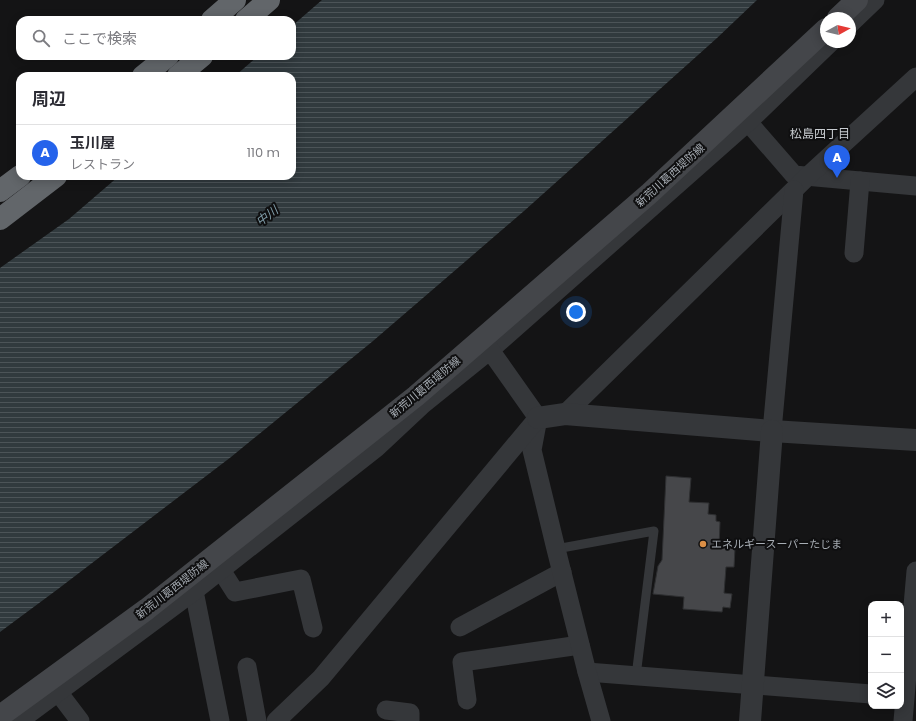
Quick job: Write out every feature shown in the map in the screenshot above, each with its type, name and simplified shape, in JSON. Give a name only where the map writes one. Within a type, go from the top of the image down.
[{"type":"highway","points":[[217,16],[235,0]]},
{"type":"highway","points":[[251,16],[269,0]]},
{"type":"highway","points":[[148,72],[163,60]]},
{"type":"highway","points":[[183,72],[197,60]]},
{"type":"highway","points":[[0,191],[16,179]]},
{"type":"highway","points":[[0,219],[51,180]]},
{"type":"main road","points":[[844,12],[857,0]]},
{"type":"main road","name":"新荒川葛西堤防線","points":[[0,716],[147,609],[419,400],[650,193],[790,72],[820,36]]},
{"type":"street","points":[[856,18],[875,0]]},
{"type":"street","points":[[19,721],[194,591],[376,448],[419,400],[490,350],[748,122],[790,72],[823,48]]},
{"type":"street","points":[[565,414],[808,176],[916,77]]},
{"type":"street","points":[[748,122],[794,175],[916,186]]},
{"type":"street","points":[[854,253],[860,181]]},
{"type":"street","points":[[750,721],[772,431],[794,190]]},
{"type":"street","points":[[490,350],[538,418],[532,450],[580,645],[601,721]]},
{"type":"street","points":[[276,721],[321,678],[538,418],[565,414],[772,431],[916,440]]},
{"type":"street","points":[[221,570],[235,592],[301,579],[313,628]]},
{"type":"street","points":[[903,721],[908,697],[916,571]]},
{"type":"street","points":[[460,627],[562,572]]},
{"type":"street","points":[[194,591],[220,721]]},
{"type":"street","points":[[467,700],[462,662],[580,645]]},
{"type":"street","points":[[247,667],[257,721]]},
{"type":"street","points":[[587,672],[868,694]]},
{"type":"street","points":[[58,692],[80,721]]},
{"type":"street","points":[[386,710],[410,713],[410,721]]},
{"type":"lane","points":[[556,549],[654,531],[636,676]]},
{"type":"water","name":"中川","points":[[322,0],[757,0],[717,38],[524,211],[373,341],[231,457],[0,632],[0,268],[69,219],[114,180],[296,180],[296,72],[240,72],[253,60],[296,60],[296,23]]},
{"type":"building","points":[[666,476],[691,478],[689,502],[709,503],[708,514],[716,515],[716,521],[720,522],[719,548],[735,548],[734,567],[726,567],[724,593],[732,594],[730,608],[723,607],[722,612],[683,609],[684,597],[653,594],[658,566],[662,560]]},
{"type":"place","name":"玉川屋","points":[[837,178]]},
{"type":"place","name":"エネルギースーパーたじま","points":[[703,544]]},
{"type":"district","name":"松島四丁目","points":[[820,134]]}]
